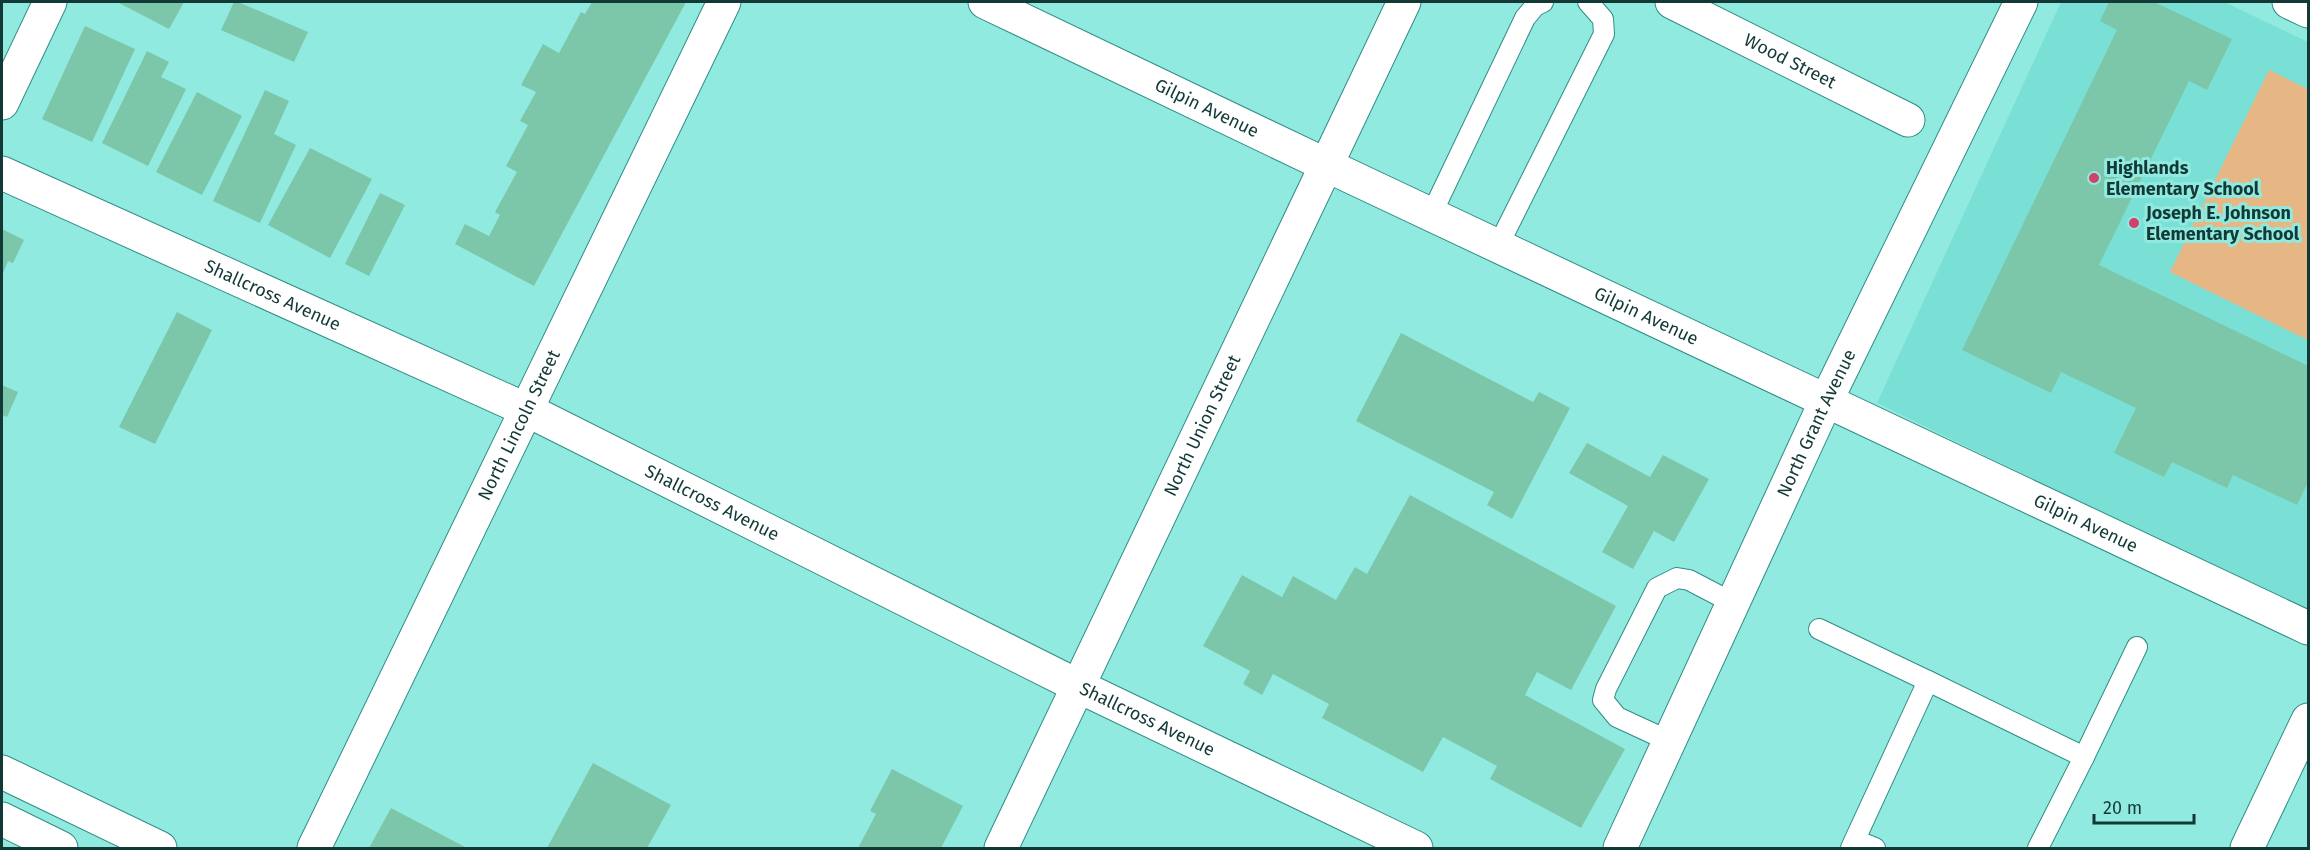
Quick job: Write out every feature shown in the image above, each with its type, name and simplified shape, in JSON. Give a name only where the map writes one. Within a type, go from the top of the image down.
[{"type":"street","points":[[2,103],[50,2]]},
{"type":"street","name":"North Lincoln Street","points":[[314,849],[724,2]]},
{"type":"street","name":"Gilpin Avenue","points":[[985,2],[2308,628]]},
{"type":"street","name":"North Union Street","points":[[1001,849],[1404,2]]},
{"type":"street","name":"Wood Street","points":[[1672,2],[1908,120]]},
{"type":"street","name":"North Grant Avenue","points":[[1620,849],[1827,401],[2021,2]]},
{"type":"street","points":[[2289,2],[2308,11]]},
{"type":"street","name":"Shallcross Avenue","points":[[2,172],[526,410],[1078,686],[1416,849]]},
{"type":"street","points":[[2247,849],[2308,720]]},
{"type":"street","points":[[2,772],[160,849]]},
{"type":"street","points":[[2,819],[61,849]]},
{"type":"lane","points":[[1431,215],[1525,18],[1535,6],[1543,2]]},
{"type":"lane","points":[[1498,246],[1604,34],[1603,19],[1588,2]]},
{"type":"lane","points":[[1669,741],[1617,717],[1603,700],[1606,689],[1657,588],[1677,578],[1689,579],[1733,603]]},
{"type":"lane","points":[[1819,629],[2084,757]]},
{"type":"lane","points":[[2038,849],[2137,647]]},
{"type":"lane","points":[[1875,849],[1853,844],[1928,681]]},
{"type":"shaded area","name":"Joseph E. Johnson Elementary School","points":[[2061,2],[2224,2],[2308,42],[2308,613],[1877,403]]},
{"type":"shaded area","points":[[2269,70],[2308,89],[2308,340],[2170,272]]},
{"type":"building","points":[[117,2],[184,2],[169,29]]},
{"type":"building","points":[[234,2],[308,32],[294,62],[221,30]]},
{"type":"building","points":[[592,2],[686,2],[534,286],[455,244],[465,224],[489,236],[500,215],[495,212],[517,172],[506,166],[528,125],[520,121],[536,92],[521,85],[543,44],[559,53],[581,12],[585,14]]},
{"type":"building","name":"Highlands Elementary School","points":[[2109,2],[2154,2],[2232,39],[2207,90],[2189,81],[2099,265],[2308,366],[2308,482],[2297,505],[2233,475],[2227,488],[2172,462],[2164,477],[2114,453],[2136,408],[2061,372],[2051,393],[1962,350],[2117,30],[2100,21]]},
{"type":"building","points":[[85,26],[135,49],[92,142],[42,119]]},
{"type":"building","points":[[147,51],[169,62],[161,77],[186,89],[148,166],[102,143]]},
{"type":"building","points":[[265,90],[289,101],[274,134],[296,145],[260,223],[213,201]]},
{"type":"building","points":[[197,92],[242,116],[202,195],[156,172]]},
{"type":"building","points":[[310,148],[372,179],[330,258],[268,225]]},
{"type":"building","points":[[380,193],[405,205],[369,276],[345,264]]},
{"type":"building","points":[[2,229],[24,240],[13,263],[8,261],[2,276]]},
{"type":"building","points":[[177,312],[212,330],[155,444],[119,427]]},
{"type":"building","points":[[1401,333],[1533,402],[1539,392],[1570,408],[1512,519],[1487,505],[1494,492],[1356,421]]},
{"type":"building","points":[[2,385],[18,392],[7,417],[2,415]]},
{"type":"building","points":[[1587,443],[1650,477],[1663,455],[1709,479],[1674,542],[1654,531],[1633,569],[1602,552],[1628,506],[1569,473]]},
{"type":"building","points":[[1410,495],[1616,606],[1571,690],[1537,672],[1525,695],[1625,749],[1581,828],[1490,779],[1497,766],[1443,737],[1423,772],[1322,718],[1329,704],[1273,674],[1262,695],[1243,684],[1250,671],[1203,646],[1242,575],[1282,597],[1293,576],[1336,600],[1355,567],[1367,574]]},
{"type":"building","points":[[593,763],[671,805],[647,848],[547,848]]},
{"type":"building","points":[[892,769],[963,806],[941,848],[858,848],[876,814],[870,811]]},
{"type":"building","points":[[391,808],[467,848],[369,848]]},
{"type":"place","name":"Highlands Elementary School","points":[[2094,178]]},
{"type":"place","name":"Joseph E. Johnson Elementary School","points":[[2134,223]]}]
